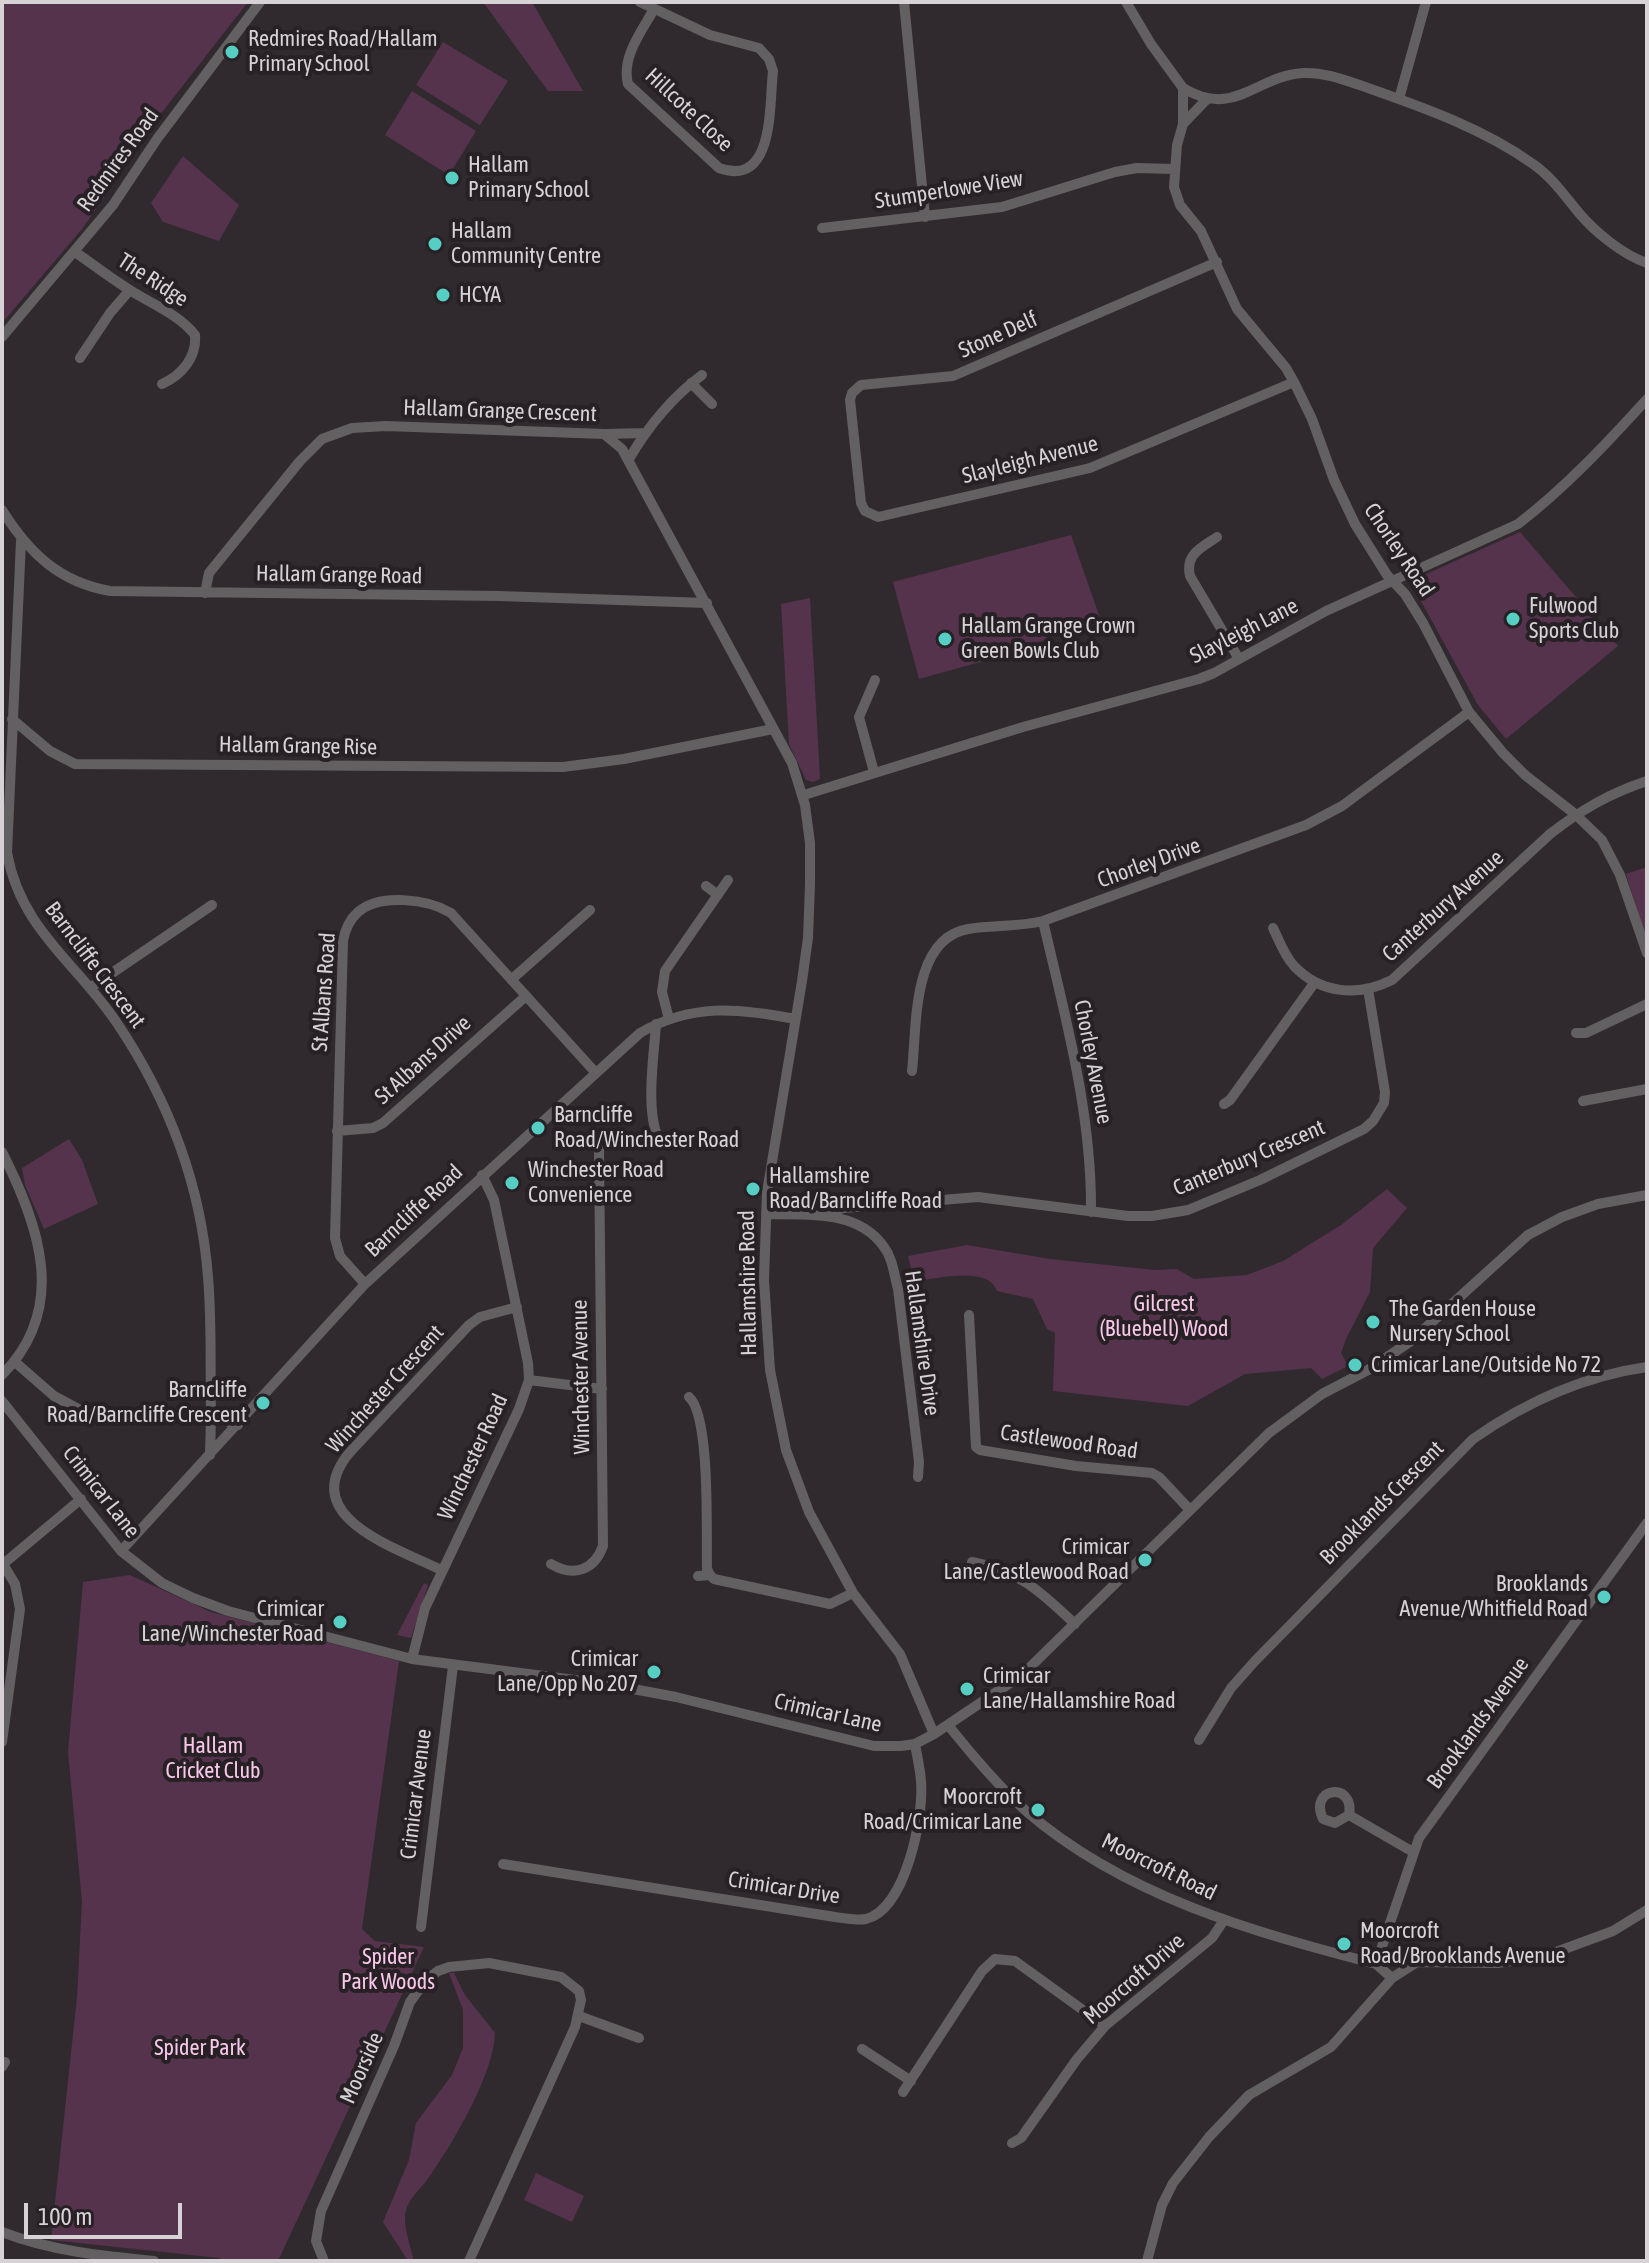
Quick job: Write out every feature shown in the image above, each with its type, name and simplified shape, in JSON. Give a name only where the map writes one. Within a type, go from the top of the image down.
[{"type":"street","name":"Redmires Road","points":[[2,337],[113,205],[157,139],[260,2]]},
{"type":"street","name":"Hillcote Close","points":[[640,2],[710,35],[759,48],[769,59],[773,71],[764,151],[752,166],[734,171],[719,168],[628,84],[626,65],[654,9]]},
{"type":"street","points":[[904,2],[925,217]]},
{"type":"street","points":[[1126,2],[1183,88],[1207,99],[1236,98],[1285,76],[1324,74],[1399,99],[1469,128],[1536,165],[1602,234],[1647,263]]},
{"type":"street","points":[[1399,99],[1426,2]]},
{"type":"street","name":"Chorley Road","points":[[1183,88],[1183,124],[1174,169],[1174,187],[1180,205],[1201,231],[1237,309],[1294,382],[1347,508],[1393,582],[1405,594],[1423,623],[1469,712],[1525,775],[1575,814],[1602,840],[1647,953]]},
{"type":"street","points":[[1183,124],[1207,99]]},
{"type":"street","name":"Stumperlowe View","points":[[822,228],[1002,207],[1115,172],[1137,168],[1174,169]]},
{"type":"street","name":"The Ridge","points":[[75,252],[129,291],[168,312],[195,335],[193,354],[182,372],[162,384]]},
{"type":"street","name":"Stone Delf","points":[[855,459],[850,400],[852,393],[861,385],[953,376],[1217,262]]},
{"type":"street","points":[[80,358],[129,291]]},
{"type":"street","points":[[629,459],[644,433],[677,394],[702,375]]},
{"type":"street","name":"Slayleigh Avenue","points":[[855,459],[861,503],[865,511],[878,517],[1090,468],[1294,382]]},
{"type":"street","points":[[691,383],[712,404]]},
{"type":"street","name":"Slayleigh Lane","points":[[804,795],[1023,727],[1199,679],[1326,611],[1518,524],[1554,495],[1647,399]]},
{"type":"street","name":"Hallam Grange Crescent","points":[[205,593],[209,573],[311,448],[335,432],[386,426],[604,434],[629,459],[792,763],[804,795]]},
{"type":"street","points":[[604,434],[644,433]]},
{"type":"street","name":"Hallam Grange Road","points":[[2,510],[21,541],[48,565],[82,584],[96,588],[707,603]]},
{"type":"street","points":[[1217,537],[1195,551],[1188,565],[1190,576],[1239,659]]},
{"type":"street","points":[[12,719],[21,541]]},
{"type":"street","points":[[874,772],[859,717],[875,680]]},
{"type":"street","name":"Chorley Drive","points":[[912,1071],[922,979],[930,957],[955,933],[966,929],[1023,926],[1043,921],[1245,849],[1324,817],[1469,712]]},
{"type":"street","name":"Hallam Grange Rise","points":[[12,719],[64,760],[75,764],[563,767],[624,759],[773,729]]},
{"type":"street","name":"Barncliffe Crescent","points":[[12,719],[7,853],[11,873],[41,932],[115,1020],[153,1084],[193,1185],[208,1276],[210,1455]]},
{"type":"street","name":"Canterbury Avenue","points":[[1368,989],[1392,980],[1575,814],[1620,789],[1647,781]]},
{"type":"street","name":"Hallamshire Road","points":[[804,795],[810,843],[808,938],[766,1214],[765,1320],[770,1370],[778,1419],[796,1482],[809,1512],[853,1593],[900,1654],[934,1734]]},
{"type":"street","points":[[669,1019],[662,992],[665,971],[728,880]]},
{"type":"street","points":[[706,886],[718,895]]},
{"type":"street","name":"St Albans Road","points":[[365,1284],[340,1256],[337,1248],[343,941],[345,929],[359,911],[368,906],[395,902],[443,908],[451,913],[595,1072]]},
{"type":"street","points":[[90,988],[212,905]]},
{"type":"street","points":[[512,979],[590,910]]},
{"type":"street","name":"Chorley Avenue","points":[[1043,921],[1085,1113],[1092,1182],[1091,1212]]},
{"type":"street","points":[[1273,928],[1293,964],[1315,982],[1339,991],[1368,989]]},
{"type":"street","points":[[1224,1104],[1230,1100],[1315,982]]},
{"type":"street","name":"Canterbury Crescent","points":[[823,1215],[832,1210],[978,1197],[1091,1212],[1152,1216],[1188,1210],[1260,1180],[1364,1129],[1380,1112],[1385,1092],[1368,989]]},
{"type":"street","name":"St Albans Drive","points":[[337,1131],[373,1128],[383,1123],[526,996]]},
{"type":"street","points":[[1576,1033],[1586,1033],[1647,1004]]},
{"type":"street","name":"Barncliffe Road","points":[[121,1551],[365,1284],[640,1033],[669,1019],[708,1010],[729,1009],[795,1019]]},
{"type":"street","points":[[656,1024],[653,1116],[661,1144]]},
{"type":"street","points":[[1583,1101],[1647,1089]]},
{"type":"street","name":"Winchester Avenue","points":[[551,1564],[565,1571],[576,1572],[594,1563],[603,1546],[599,1218],[599,1150],[602,1142]]},
{"type":"street","points":[[2,1152],[28,1206],[38,1236],[42,1265],[36,1316],[24,1348],[2,1375]]},
{"type":"street","name":"Winchester Road","points":[[412,1659],[425,1608],[519,1409],[529,1380],[494,1200],[482,1175]]},
{"type":"street","name":"Crimicar Lane","points":[[2,1401],[121,1551],[162,1583],[193,1598],[228,1611],[412,1659],[676,1697],[874,1746],[901,1746],[915,1744],[934,1734],[1022,1675],[1250,1451],[1299,1409],[1411,1341],[1490,1266],[1528,1235],[1562,1217],[1598,1204],[1647,1195]]},
{"type":"street","points":[[846,1220],[856,1208]]},
{"type":"street","name":"Hallamshire Drive","points":[[766,1214],[823,1215],[846,1220],[874,1236],[884,1247],[898,1289],[919,1462],[918,1477]]},
{"type":"street","name":"Winchester Crescent","points":[[441,1570],[362,1531],[345,1518],[337,1500],[338,1470],[350,1452],[469,1325],[480,1317],[517,1307]]},
{"type":"street","name":"Castlewood Road","points":[[969,1315],[976,1447],[1076,1466],[1152,1473],[1190,1510]]},
{"type":"street","points":[[15,1362],[54,1396],[82,1411]]},
{"type":"street","name":"Brooklands Crescent","points":[[1199,1740],[1231,1688],[1255,1661],[1473,1439],[1503,1418],[1544,1396],[1601,1376],[1647,1367]]},
{"type":"street","points":[[529,1380],[602,1389]]},
{"type":"street","points":[[689,1397],[696,1404],[704,1449],[707,1569],[704,1576],[830,1604],[853,1593]]},
{"type":"street","points":[[211,1416],[238,1425]]},
{"type":"street","points":[[2,1742],[20,1609],[15,1584],[3,1564],[81,1499]]},
{"type":"street","name":"Brooklands Avenue","points":[[1376,1964],[1419,1838],[1647,1523]]},
{"type":"street","points":[[972,1562],[990,1565],[1029,1582],[1075,1624]]},
{"type":"street","name":"Crimicar Avenue","points":[[421,1927],[453,1666]]},
{"type":"street","name":"Moorcroft Road","points":[[948,1725],[1000,1786],[1046,1827],[1082,1852],[1133,1880],[1224,1920],[1376,1964],[1392,1978]]},
{"type":"street","name":"Crimicar Drive","points":[[503,1864],[835,1917],[867,1919],[889,1904],[898,1893],[905,1870],[920,1807],[921,1782],[915,1744]]},
{"type":"street","points":[[1349,1815],[1413,1852]]},
{"type":"street","points":[[1147,2261],[1162,2205],[1173,2183],[1209,2137],[1249,2095],[1331,2047],[1392,1978],[1417,1962],[1498,1963],[1548,1955],[1613,1931],[1647,1910]]},
{"type":"street","name":"Moorcroft Drive","points":[[1012,2143],[1021,2138],[1077,2059],[1105,2026],[1212,1938],[1224,1920]]},
{"type":"street","points":[[903,2092],[988,1964],[995,1959],[1015,1961],[1105,2026]]},
{"type":"street","name":"Moorside","points":[[324,2261],[316,2241],[321,2211],[399,2035],[410,2002],[426,1980],[449,1967],[489,1963],[541,1972],[561,1977],[579,1991],[579,2016]]},
{"type":"street","points":[[469,2261],[490,2221],[579,2016],[639,2038]]},
{"type":"street","points":[[862,2049],[911,2081]]},
{"type":"street","points":[[2,2232],[80,2253],[154,2261]]},
{"type":"green space","points":[[2,2],[248,2],[124,161],[123,171],[82,229],[2,323]]},
{"type":"green space","points":[[483,2],[532,2],[583,91],[548,91]]},
{"type":"green space","points":[[443,42],[508,81],[480,125],[416,85]]},
{"type":"green space","points":[[412,91],[476,131],[449,175],[385,135]]},
{"type":"green space","points":[[183,156],[239,205],[219,241],[163,222],[151,203]]},
{"type":"green space","name":"Fulwood Sports Club","points":[[1520,532],[1618,646],[1506,739],[1478,705],[1416,592],[1424,575]]},
{"type":"green space","points":[[1071,535],[1100,618],[1012,653],[919,679],[893,582]]},
{"type":"green space","points":[[810,598],[820,779],[813,782],[806,780],[789,744],[781,604]]},
{"type":"green space","points":[[1647,867],[1647,931],[1644,932],[1626,874]]},
{"type":"green space","points":[[69,1139],[82,1160],[98,1204],[44,1229],[25,1185],[22,1168]]},
{"type":"green space","name":"Gilcrest (Bluebell) Wood","points":[[1387,1189],[1407,1208],[1373,1248],[1370,1292],[1341,1353],[1348,1366],[1322,1379],[1311,1368],[1245,1374],[1188,1406],[1053,1391],[1055,1333],[1047,1329],[1033,1299],[997,1291],[992,1283],[973,1276],[914,1281],[908,1256],[967,1245],[1050,1259],[1155,1270],[1177,1269],[1194,1279],[1247,1275],[1283,1261],[1341,1225]]},
{"type":"green space","points":[[130,1575],[211,1612],[399,1661],[362,1929],[375,1941],[424,1947],[278,2261],[224,2261],[51,2240],[77,1997],[82,1902],[68,1752],[83,1582]]},
{"type":"green space","points":[[424,1583],[428,1585],[411,1638],[397,1635]]},
{"type":"green space","points":[[449,1973],[454,1973],[465,1995],[495,2033],[493,2050],[480,2088],[460,2127],[439,2163],[407,2206],[405,2224],[414,2261],[408,2261],[383,2222],[409,2160],[416,2123],[452,2075],[463,2048],[463,2010]]},
{"type":"green space","points":[[536,2173],[584,2196],[572,2222],[524,2200]]},
{"type":"place","name":"Redmires Road/Hallam Primary School","points":[[232,52]]},
{"type":"place","name":"Hallam Primary School","points":[[452,178]]},
{"type":"place","name":"Hallam Community Centre","points":[[435,244]]},
{"type":"place","name":"HCYA","points":[[443,295]]},
{"type":"place","name":"Fulwood Sports Club","points":[[1513,619]]},
{"type":"place","name":"Hallam Grange Crown Green Bowls Club","points":[[945,639]]},
{"type":"place","name":"Barncliffe Road/Winchester Road","points":[[538,1128]]},
{"type":"place","name":"Winchester Road Convenience","points":[[512,1183]]},
{"type":"place","name":"Hallamshire Road/Barncliffe Road","points":[[753,1189]]},
{"type":"place","name":"The Garden House Nursery School","points":[[1373,1322]]},
{"type":"place","name":"Crimicar Lane/Outside No 72","points":[[1355,1365]]},
{"type":"place","name":"Barncliffe Road/Barncliffe Crescent","points":[[263,1403]]},
{"type":"place","name":"Crimicar Lane/Castlewood Road","points":[[1145,1560]]},
{"type":"place","name":"Brooklands Avenue/Whitfield Road","points":[[1604,1597]]},
{"type":"place","name":"Crimicar Lane/Winchester Road","points":[[340,1622]]},
{"type":"place","name":"Crimicar Lane/Opp No 207","points":[[654,1672]]},
{"type":"place","name":"Crimicar Lane/Hallamshire Road","points":[[967,1689]]},
{"type":"place","name":"Moorcroft Road/Crimicar Lane","points":[[1038,1810]]},
{"type":"place","name":"Moorcroft Road/Brooklands Avenue","points":[[1344,1944]]},
{"type":"park label","name":"Hallam Cricket Club","points":[[213,1758]]},
{"type":"park label","name":"Spider Park Woods","points":[[388,1970]]},
{"type":"park label","name":"Spider Park","points":[[200,2048]]}]
